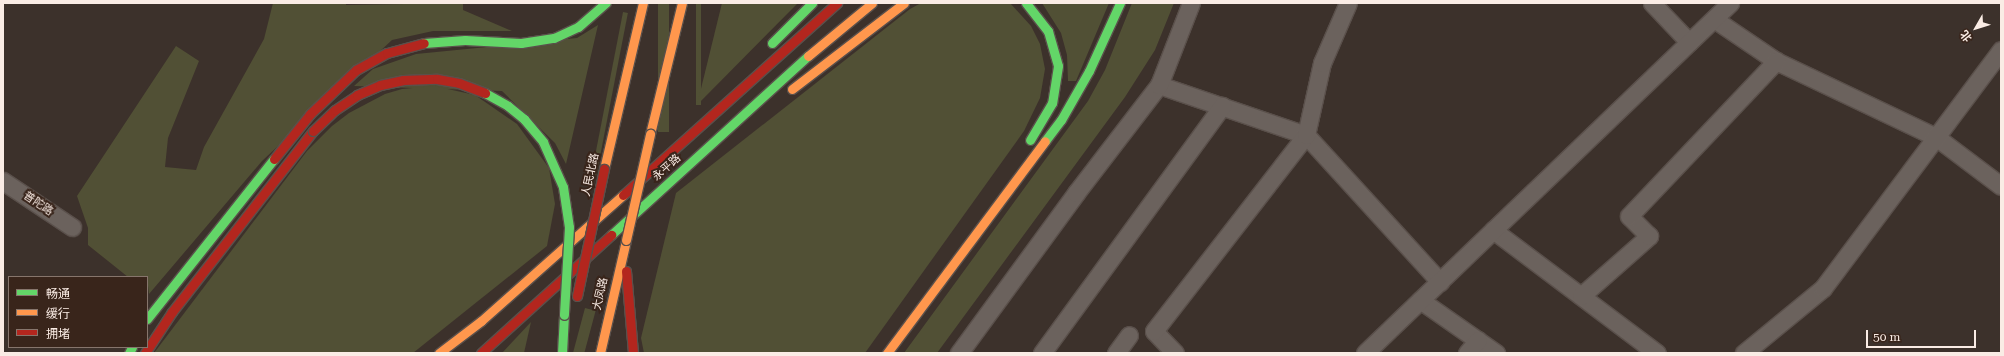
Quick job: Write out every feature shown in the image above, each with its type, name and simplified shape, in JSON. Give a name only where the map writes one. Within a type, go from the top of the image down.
[{"type":"main road","points":[[148,318],[310,114],[356,70],[387,53],[423,43],[459,40],[521,42],[554,38],[578,27],[606,3]]},
{"type":"main road","name":"人民北路","points":[[565,353],[604,169],[643,3]]},
{"type":"main road","name":"大凤路","points":[[600,353],[650,134],[682,3]]},
{"type":"main road","points":[[768,48],[812,3]]},
{"type":"main road","name":"永平路","points":[[447,353],[726,101],[837,3]]},
{"type":"main road","name":"永平路","points":[[481,352],[726,130],[872,3]]},
{"type":"main road","points":[[786,94],[904,3]]},
{"type":"main road","points":[[1025,147],[1049,109],[1056,89],[1058,70],[1055,49],[1048,32],[1026,3]]},
{"type":"main road","points":[[887,353],[1061,120],[1089,71],[1120,3]]},
{"type":"main road","points":[[726,101],[753,65]]},
{"type":"main road","points":[[145,353],[172,312],[313,131],[335,110],[357,96],[380,85],[403,80],[437,79],[459,83],[490,95],[508,106],[524,119],[543,142],[555,165],[563,186],[569,227],[562,353]]},
{"type":"main road","points":[[726,130],[763,111]]},
{"type":"main road","points":[[624,251],[634,353]]},
{"type":"main road","points":[[439,353],[481,322]]},
{"type":"street","points":[[959,353],[1076,193],[1159,85],[1191,3]]},
{"type":"street","points":[[1174,353],[1154,331],[1306,135],[1322,62],[1348,3]]},
{"type":"street","points":[[1652,3],[1689,42]]},
{"type":"street","points":[[1365,353],[1730,3]]},
{"type":"street","points":[[1714,19],[1776,62],[1936,137],[2001,186]]},
{"type":"street","points":[[1744,353],[1823,288],[2001,50]]},
{"type":"street","points":[[1581,296],[1649,236],[1629,216],[1776,62]]},
{"type":"street","points":[[1159,85],[1306,135],[1440,282]]},
{"type":"street","points":[[1042,353],[1222,106]]},
{"type":"street","name":"普陀路","points":[[3,182],[72,228]]},
{"type":"street","points":[[1493,230],[1657,353]]},
{"type":"street","points":[[1420,300],[1496,353]]},
{"type":"street","points":[[1116,353],[1129,335]]},
{"type":"street","points":[[1467,353],[1478,340]]},
{"type":"shaded area","points":[[273,3],[346,3],[346,5],[463,3],[463,10],[512,31],[433,31],[392,40],[262,161],[149,294],[148,276],[127,276],[88,245],[88,228],[77,196],[176,46],[199,61],[168,138],[165,167],[196,170],[204,147],[264,39]]},
{"type":"shaded area","points":[[658,3],[669,3],[669,132],[658,132]]},
{"type":"shaded area","points":[[696,3],[701,3],[701,105],[696,105]]},
{"type":"shaded area","points":[[722,3],[798,3],[697,105]]},
{"type":"shaded area","points":[[921,3],[1010,3],[1031,26],[1040,44],[1045,69],[1040,98],[1024,131],[865,353],[644,353],[641,338],[676,193],[910,9]]},
{"type":"shaded area","points":[[1042,3],[1109,3],[1076,81],[1068,81],[1067,55],[1061,33]]},
{"type":"shaded area","points":[[1132,3],[1174,3],[1155,50],[1125,97],[937,353],[904,353],[1088,101],[1105,70]]},
{"type":"shaded area","points":[[623,12],[628,13],[596,175],[592,174]]},
{"type":"shaded area","points":[[598,25],[566,164],[555,143],[502,91],[354,86],[373,69],[416,54],[577,38]]},
{"type":"shaded area","points":[[434,86],[475,95],[517,124],[549,168],[555,204],[547,246],[413,353],[154,353],[307,151],[332,126],[349,113],[385,94],[402,89]]},
{"type":"shaded area","points":[[585,308],[596,311],[584,353],[573,352]]},
{"type":"shaded area","points":[[531,322],[524,353],[502,353]]},
{"type":"traffic: fast","points":[[424,43],[465,40],[521,43],[554,38],[578,27],[606,3]]},
{"type":"traffic: fast","points":[[772,43],[812,3]]},
{"type":"traffic: fast","points":[[1026,3],[1048,31],[1058,66],[1052,103],[1030,140]]},
{"type":"traffic: fast","points":[[1045,141],[1061,120],[1089,71],[1120,3]]},
{"type":"traffic: fast","points":[[611,235],[808,56]]},
{"type":"traffic: fast","points":[[485,93],[508,106],[524,119],[543,142],[563,187],[569,227],[564,315]]},
{"type":"traffic: fast","points":[[148,318],[274,159]]},
{"type":"traffic: fast","points":[[562,353],[564,315]]},
{"type":"traffic: fast","points":[[129,353],[132,348]]},
{"type":"traffic: slow","points":[[604,169],[643,3]]},
{"type":"traffic: slow","points":[[650,134],[682,3]]},
{"type":"traffic: slow","points":[[808,56],[872,3]]},
{"type":"traffic: slow","points":[[792,89],[904,3]]},
{"type":"traffic: slow","points":[[626,240],[650,134]]},
{"type":"traffic: slow","points":[[887,353],[1045,141]]},
{"type":"traffic: slow","points":[[439,353],[481,321],[623,195]]},
{"type":"traffic: slow","points":[[600,353],[626,240]]},
{"type":"traffic: jam","points":[[623,195],[837,3]]},
{"type":"traffic: jam","points":[[274,159],[310,114],[356,70],[387,53],[424,43]]},
{"type":"traffic: jam","points":[[313,131],[335,110],[357,95],[380,85],[403,80],[437,79],[459,83],[485,93]]},
{"type":"traffic: jam","points":[[145,353],[172,312],[313,131]]},
{"type":"traffic: jam","points":[[577,296],[604,169]]},
{"type":"traffic: jam","points":[[481,353],[611,235]]},
{"type":"traffic: jam","points":[[626,271],[633,353]]}]
